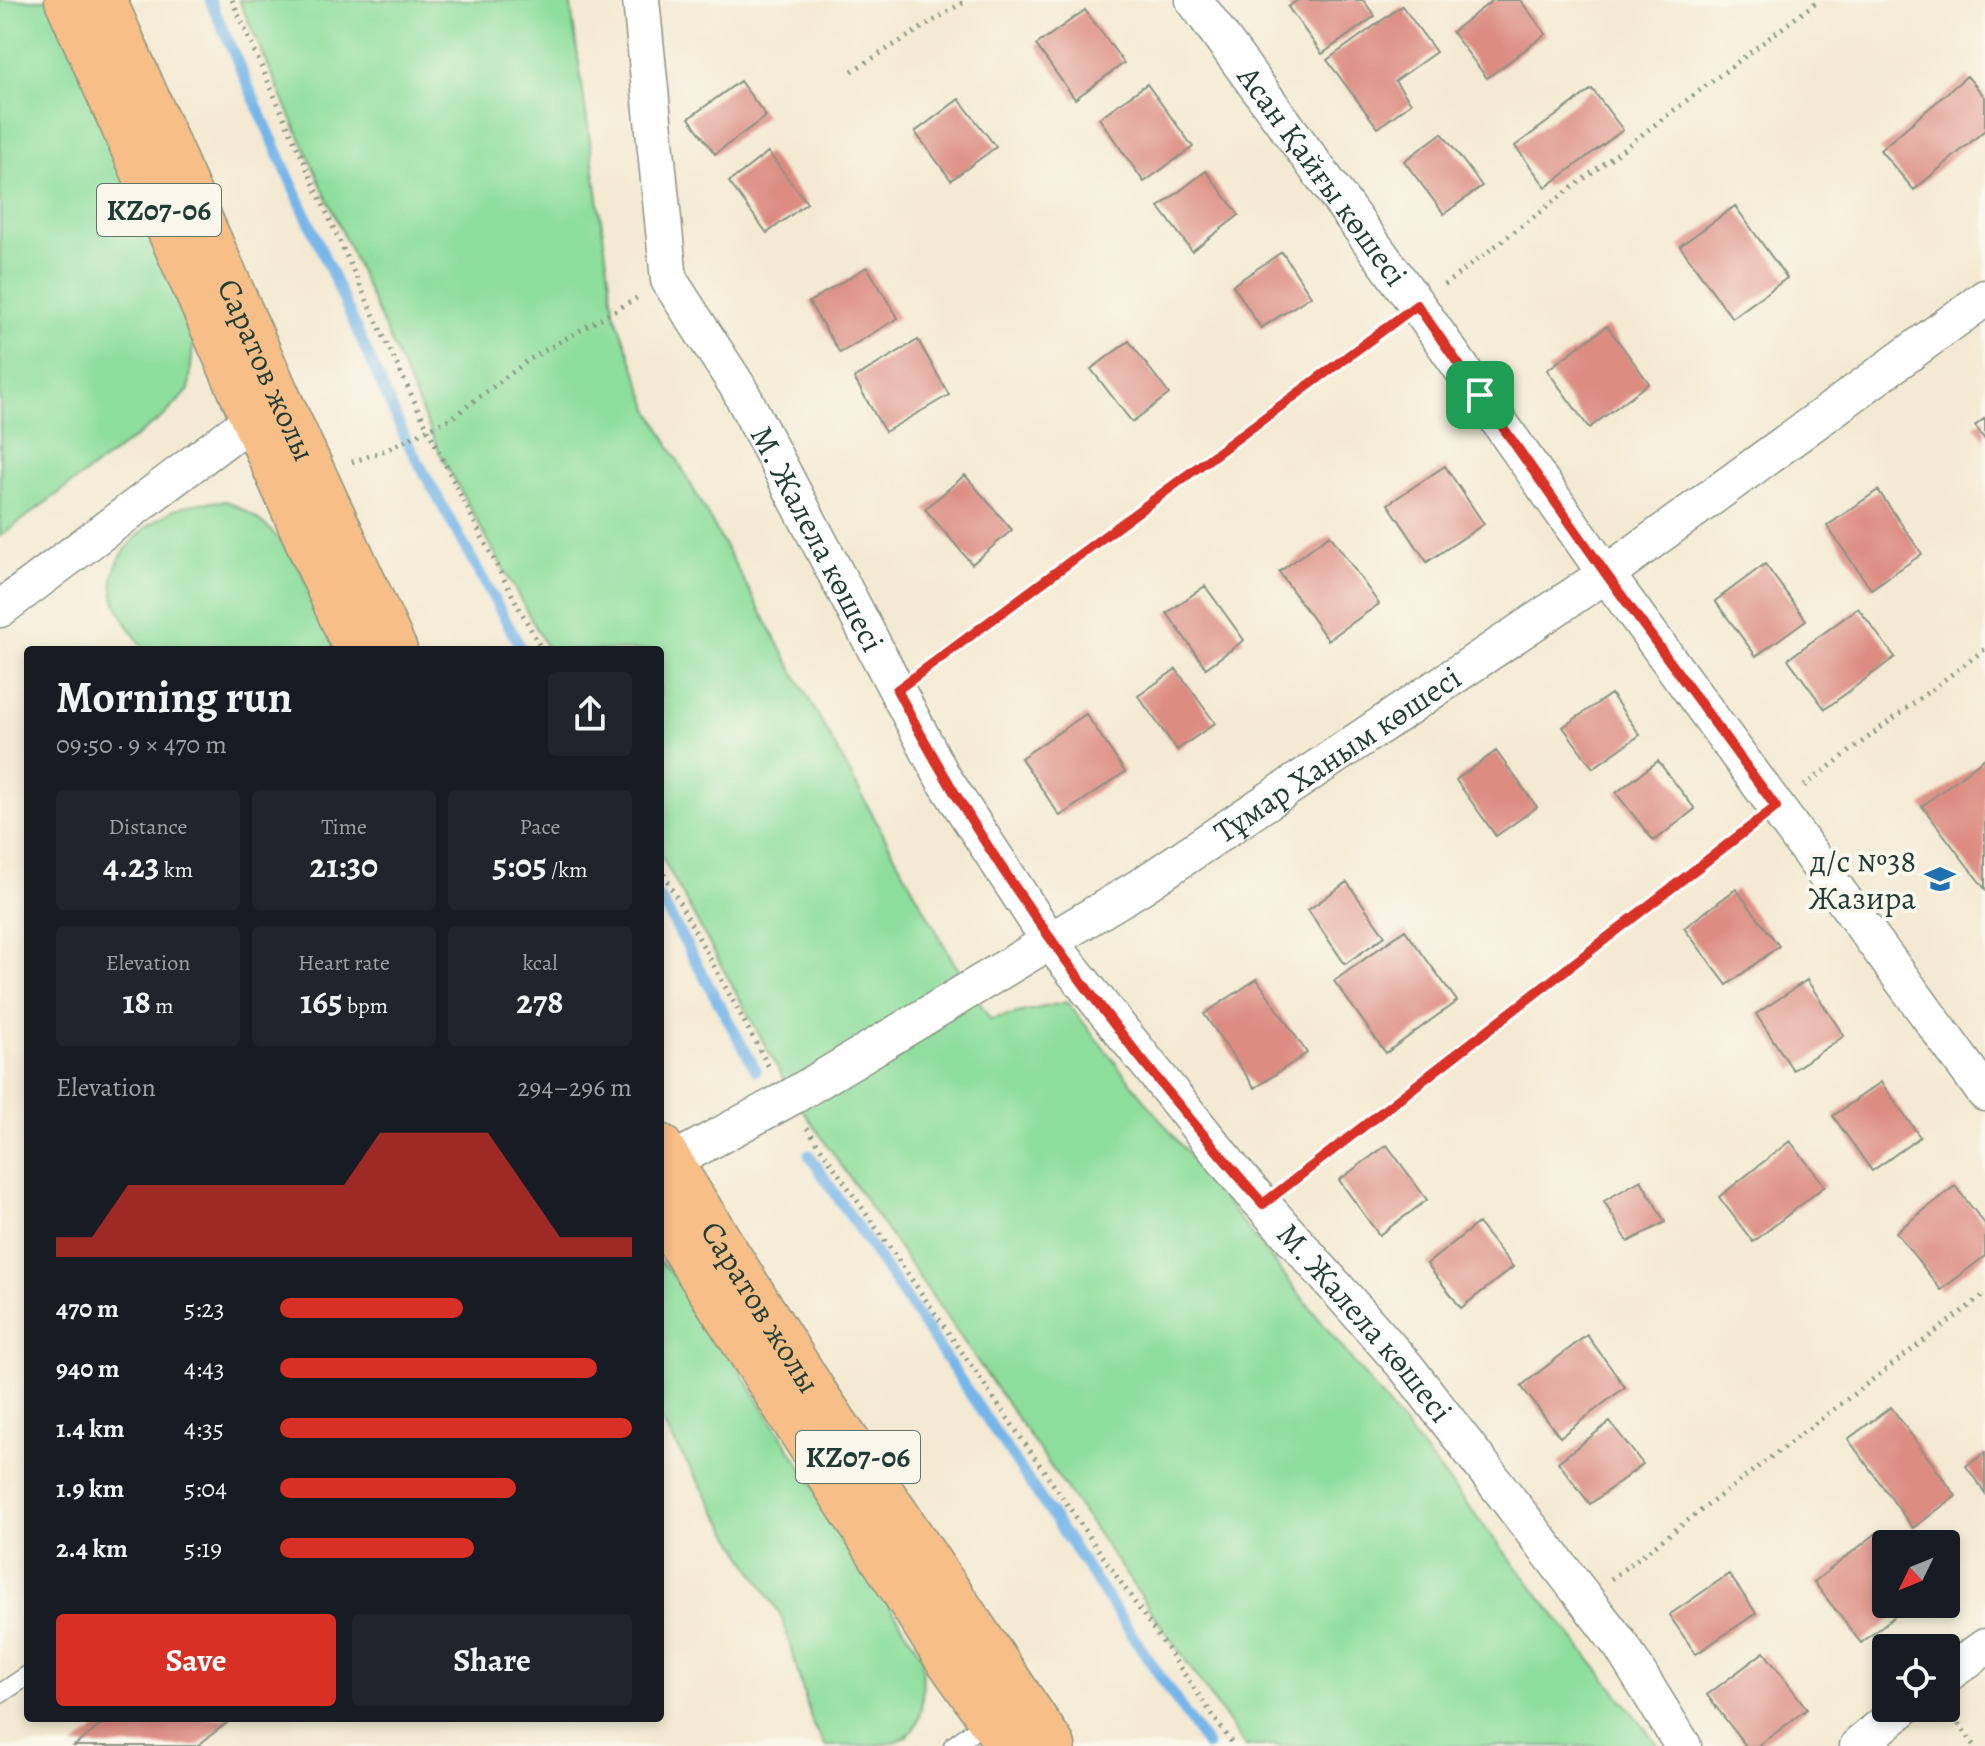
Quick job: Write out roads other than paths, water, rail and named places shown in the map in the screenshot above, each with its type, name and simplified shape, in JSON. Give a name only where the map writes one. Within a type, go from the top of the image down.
[{"type":"main road","name":"Саратов жолы","points":[[67,0],[265,410],[393,646]]},
{"type":"main road","name":"Саратов жолы","points":[[104,0],[354,646]]},
{"type":"main road","name":"Саратов жолы","points":[[664,1161],[814,1392],[1053,1746]]},
{"type":"main road","name":"Саратов жолы","points":[[664,1218],[944,1654],[1000,1732]]},
{"type":"street","name":"М. Жалела көшесі","points":[[641,0],[669,280],[738,387],[942,776],[1051,943],[1263,1204],[1407,1368],[1622,1647],[1683,1746]]},
{"type":"street","name":"Асан Қайғы көшесі","points":[[1194,0],[1417,305],[1606,574],[1985,1093]]},
{"type":"street","name":"Тұмар Ханым көшесі","points":[[664,1159],[787,1099],[1051,943],[1153,878],[1606,574],[1985,298]]},
{"type":"street","points":[[0,609],[265,410]]},
{"type":"street","points":[[1960,1683],[1985,1647]]},
{"type":"street","points":[[1858,1746],[1904,1722]]},
{"type":"lane","points":[[0,1694],[24,1678]]},
{"type":"lane","points":[[953,1746],[1000,1732]]},
{"type":"waterway","points":[[210,0],[406,440],[520,646]]},
{"type":"waterway","points":[[664,905],[756,1070]]},
{"type":"waterway","points":[[809,1155],[1207,1746]]},
{"type":"place","name":"д/с №38 Жазира","points":[[1940,879]]}]
